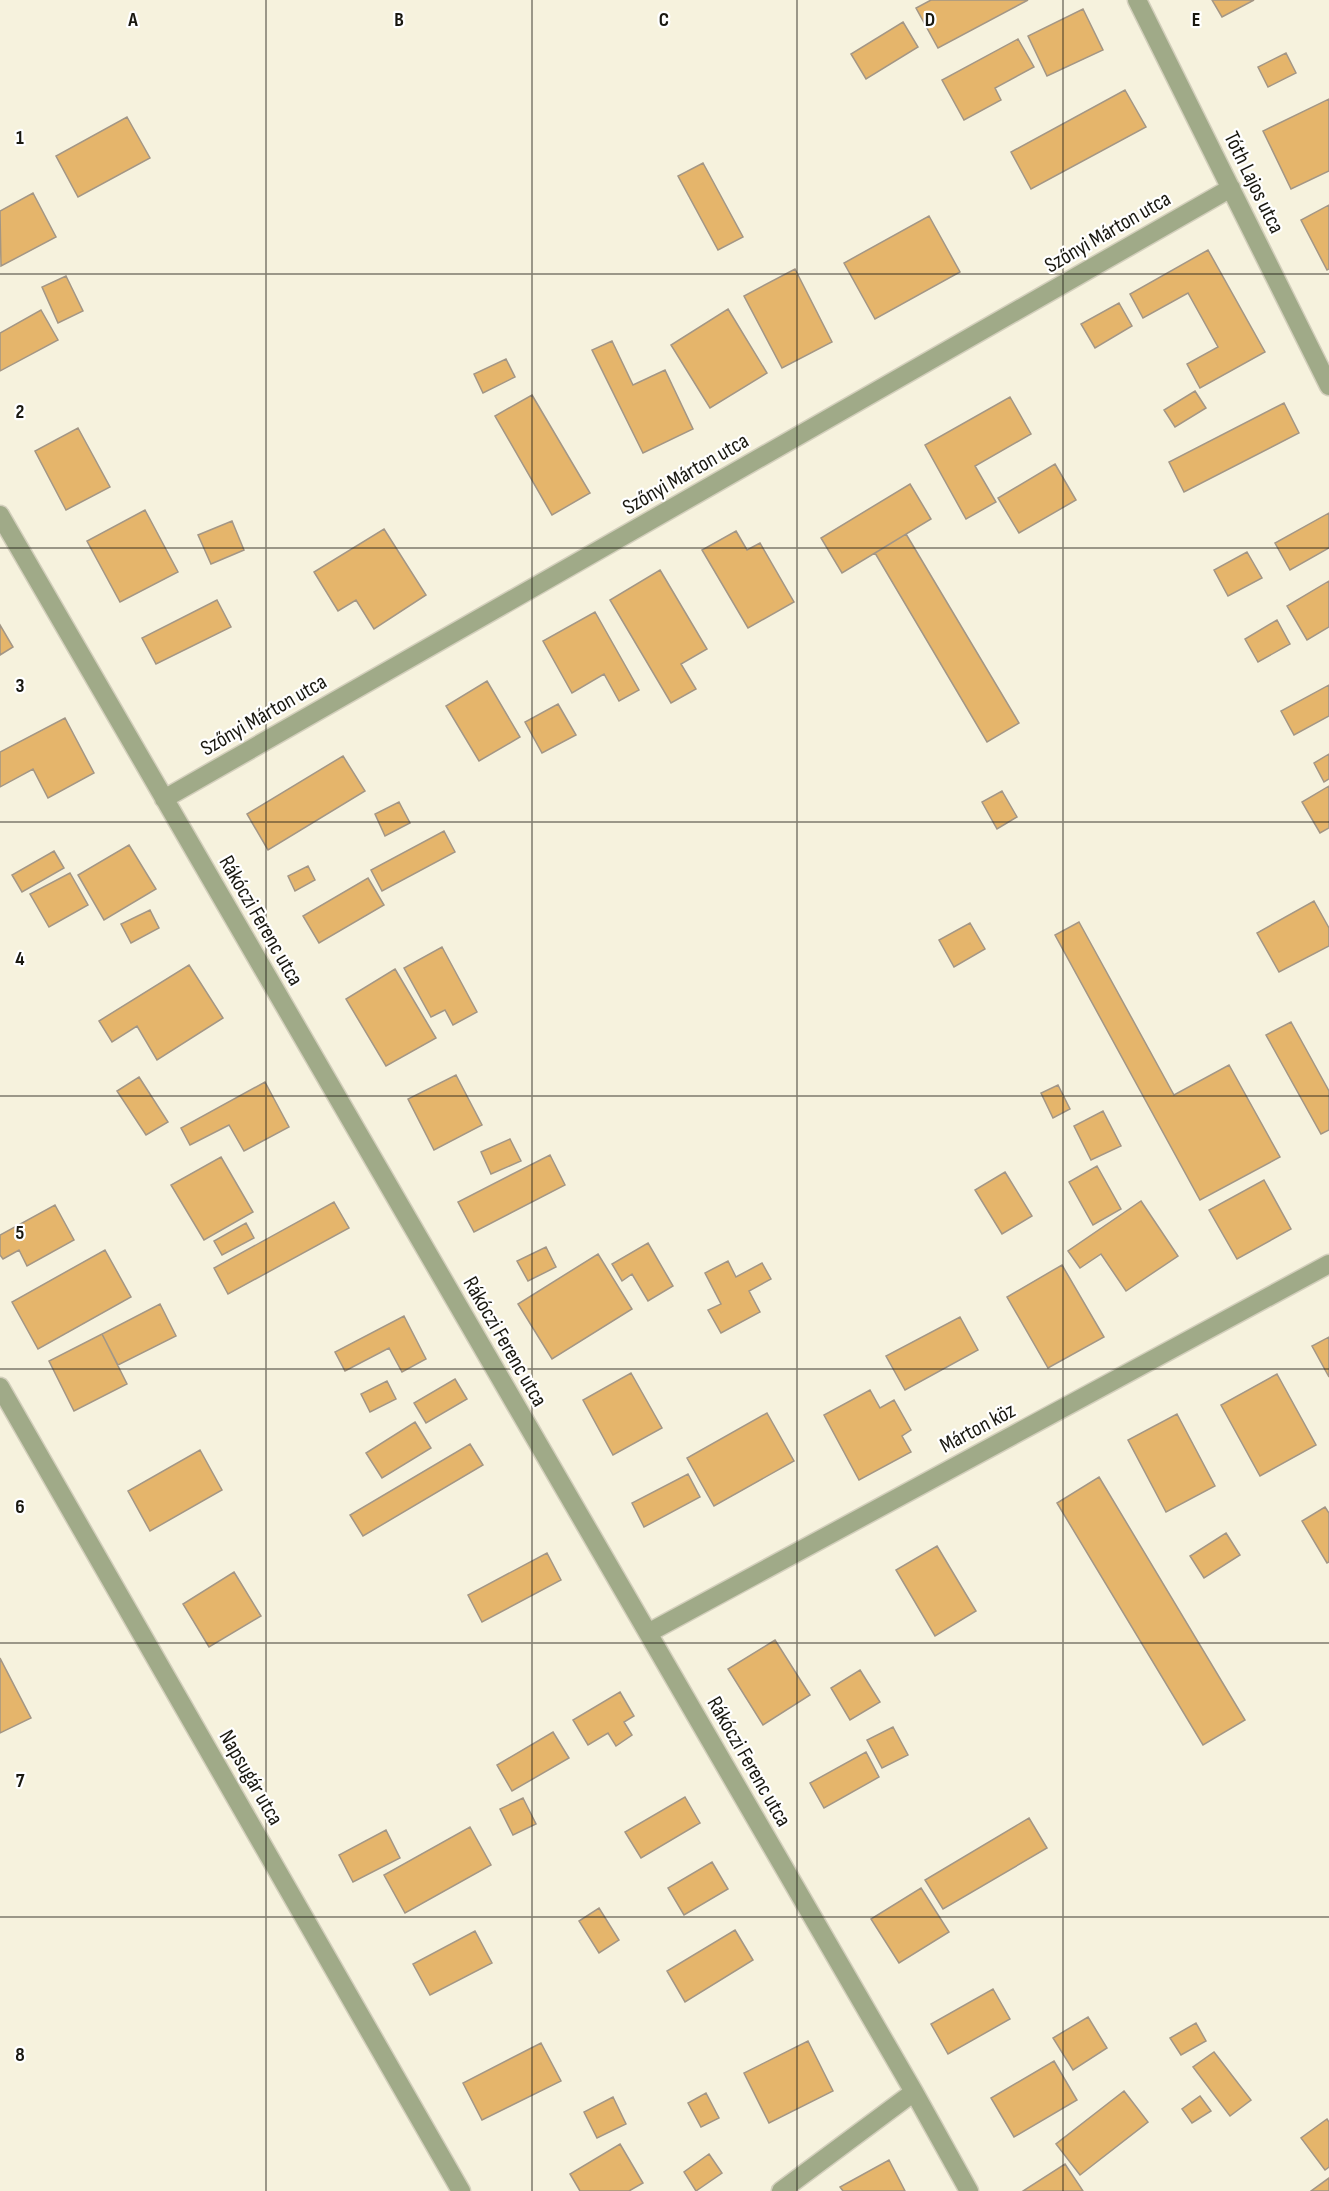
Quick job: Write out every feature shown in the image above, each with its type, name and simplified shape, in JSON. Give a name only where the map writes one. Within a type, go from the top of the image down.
[{"type":"street","name":"Tóth Lajos utca","points":[[1137,0],[1329,386]]},
{"type":"street","name":"Szőnyi Márton utca","points":[[164,799],[1231,188]]},
{"type":"street","name":"Rákóczi Ferenc utca","points":[[0,515],[914,2092],[969,2191]]},
{"type":"street","name":"Márton köz","points":[[648,1633],[1329,1264]]},
{"type":"street","name":"Napsugár utca","points":[[0,1387],[461,2191]]},
{"type":"street","points":[[781,2191],[914,2092]]},
{"type":"building","points":[[931,0],[1028,0],[938,48],[916,8]]},
{"type":"building","points":[[1212,0],[1254,0],[1222,17]]},
{"type":"building","points":[[1083,9],[1103,50],[1047,76],[1028,36]]},
{"type":"building","points":[[903,22],[918,47],[866,79],[851,54]]},
{"type":"building","points":[[1018,39],[1034,67],[995,88],[1001,100],[964,120],[942,80]]},
{"type":"building","points":[[1286,53],[1296,73],[1268,87],[1258,67]]},
{"type":"building","points":[[1125,90],[1146,127],[1031,189],[1011,152]]},
{"type":"building","points":[[1329,99],[1329,171],[1291,189],[1263,131]]},
{"type":"building","points":[[127,117],[150,158],[78,197],[56,156]]},
{"type":"building","points":[[703,163],[743,237],[718,250],[678,176]]},
{"type":"building","points":[[33,193],[56,237],[1,266],[0,211]]},
{"type":"building","points":[[1329,205],[1329,269],[1327,270],[1301,220]]},
{"type":"building","points":[[929,216],[960,272],[875,319],[844,263]]},
{"type":"building","points":[[1208,250],[1265,352],[1200,388],[1187,364],[1218,347],[1188,293],[1143,318],[1130,294]]},
{"type":"building","points":[[795,269],[832,342],[782,368],[744,296]]},
{"type":"building","points":[[66,276],[83,311],[58,323],[42,287]]},
{"type":"building","points":[[1119,303],[1132,326],[1095,348],[1081,324]]},
{"type":"building","points":[[728,309],[767,373],[710,408],[671,345]]},
{"type":"building","points":[[41,310],[58,340],[0,371],[0,333]]},
{"type":"building","points":[[612,341],[633,385],[665,370],[693,429],[643,453],[592,350]]},
{"type":"building","points":[[506,359],[515,377],[483,393],[474,374]]},
{"type":"building","points":[[1195,391],[1206,408],[1175,427],[1164,410]]},
{"type":"building","points":[[532,395],[590,493],[552,515],[495,416]]},
{"type":"building","points":[[1010,397],[1031,434],[975,466],[996,502],[966,519],[925,445]]},
{"type":"building","points":[[1284,403],[1299,433],[1184,492],[1169,462]]},
{"type":"building","points":[[78,428],[110,487],[66,510],[35,451]]},
{"type":"building","points":[[1055,464],[1076,500],[1019,533],[998,498]]},
{"type":"building","points":[[910,484],[931,519],[842,573],[821,538]]},
{"type":"building","points":[[145,510],[178,572],[120,602],[87,541]]},
{"type":"building","points":[[1329,513],[1329,548],[1290,570],[1275,543]]},
{"type":"building","points":[[232,521],[244,550],[211,564],[198,535]]},
{"type":"building","points":[[384,529],[426,595],[374,629],[356,600],[338,611],[314,572]]},
{"type":"building","points":[[736,531],[747,550],[760,543],[794,602],[748,628],[702,550]]},
{"type":"building","points":[[906,534],[1019,723],[987,742],[875,553]]},
{"type":"building","points":[[1247,552],[1262,578],[1228,596],[1214,570]]},
{"type":"building","points":[[660,570],[707,649],[681,664],[696,689],[671,703],[610,600]]},
{"type":"building","points":[[1329,581],[1329,627],[1307,640],[1287,606]]},
{"type":"building","points":[[217,600],[231,627],[156,664],[142,638]]},
{"type":"building","points":[[595,612],[639,690],[619,701],[604,674],[572,693],[543,641]]},
{"type":"building","points":[[1277,620],[1290,644],[1258,662],[1245,639]]},
{"type":"building","points":[[0,625],[13,647],[0,655]]},
{"type":"building","points":[[487,681],[520,737],[479,761],[446,706]]},
{"type":"building","points":[[1329,685],[1329,716],[1294,735],[1281,711]]},
{"type":"building","points":[[558,704],[576,735],[542,753],[525,722]]},
{"type":"building","points":[[65,718],[94,773],[48,798],[33,769],[0,787],[0,752]]},
{"type":"building","points":[[1329,754],[1329,779],[1324,782],[1314,763]]},
{"type":"building","points":[[343,756],[365,791],[268,850],[247,814]]},
{"type":"building","points":[[1329,786],[1329,828],[1320,833],[1302,802]]},
{"type":"building","points":[[1002,791],[1017,817],[997,829],[982,802]]},
{"type":"building","points":[[399,802],[410,823],[385,836],[375,814]]},
{"type":"building","points":[[444,831],[455,852],[382,891],[371,870]]},
{"type":"building","points":[[129,845],[156,889],[104,920],[78,875]]},
{"type":"building","points":[[54,851],[64,868],[22,892],[12,875]]},
{"type":"building","points":[[308,866],[315,880],[295,891],[288,876]]},
{"type":"building","points":[[70,873],[88,905],[49,927],[30,894]]},
{"type":"building","points":[[368,878],[384,905],[319,943],[303,916]]},
{"type":"building","points":[[1314,901],[1329,928],[1329,946],[1279,972],[1257,933]]},
{"type":"building","points":[[150,910],[159,928],[131,943],[121,924]]},
{"type":"building","points":[[1079,922],[1174,1095],[1229,1065],[1280,1157],[1200,1200],[1055,935]]},
{"type":"building","points":[[970,923],[985,949],[954,967],[939,940]]},
{"type":"building","points":[[442,947],[477,1012],[453,1025],[445,1010],[431,1017],[404,968]]},
{"type":"building","points":[[189,965],[223,1018],[157,1060],[137,1026],[112,1042],[99,1021]]},
{"type":"building","points":[[395,969],[436,1038],[386,1066],[346,999]]},
{"type":"building","points":[[1291,1022],[1329,1091],[1329,1130],[1321,1134],[1266,1035]]},
{"type":"building","points":[[456,1075],[482,1125],[434,1150],[408,1099]]},
{"type":"building","points":[[139,1077],[168,1122],[146,1135],[117,1091]]},
{"type":"building","points":[[265,1082],[289,1127],[244,1151],[229,1125],[190,1145],[181,1128]]},
{"type":"building","points":[[1058,1085],[1070,1109],[1053,1118],[1041,1093]]},
{"type":"building","points":[[1103,1111],[1121,1146],[1091,1160],[1074,1126]]},
{"type":"building","points":[[510,1139],[521,1161],[491,1174],[481,1152]]},
{"type":"building","points":[[550,1155],[565,1185],[474,1232],[458,1202]]},
{"type":"building","points":[[221,1157],[253,1212],[204,1240],[171,1185]]},
{"type":"building","points":[[1097,1166],[1121,1209],[1093,1225],[1069,1182]]},
{"type":"building","points":[[1005,1172],[1032,1216],[1002,1234],[975,1190]]},
{"type":"building","points":[[1264,1180],[1291,1229],[1237,1259],[1209,1210]]},
{"type":"building","points":[[1141,1201],[1178,1256],[1126,1291],[1101,1254],[1080,1268],[1068,1251]]},
{"type":"building","points":[[334,1202],[349,1228],[228,1294],[214,1268]]},
{"type":"building","points":[[55,1205],[74,1240],[27,1266],[19,1250],[3,1259],[0,1255],[0,1235]]},
{"type":"building","points":[[246,1223],[254,1238],[222,1255],[214,1241]]},
{"type":"building","points":[[648,1243],[673,1286],[648,1301],[632,1274],[622,1281],[612,1264]]},
{"type":"building","points":[[546,1247],[556,1267],[528,1281],[517,1261]]},
{"type":"building","points":[[105,1250],[131,1297],[38,1349],[12,1302]]},
{"type":"building","points":[[598,1254],[632,1309],[552,1359],[518,1304]]},
{"type":"building","points":[[728,1261],[736,1277],[762,1263],[771,1279],[749,1291],[760,1312],[721,1333],[708,1310],[721,1304],[705,1273]]},
{"type":"building","points":[[1062,1265],[1104,1337],[1048,1368],[1007,1297]]},
{"type":"building","points":[[160,1304],[176,1336],[118,1365],[102,1334]]},
{"type":"building","points":[[404,1316],[426,1359],[402,1372],[389,1348],[345,1371],[335,1352]]},
{"type":"building","points":[[960,1317],[978,1350],[905,1390],[886,1356]]},
{"type":"building","points":[[102,1334],[127,1384],[74,1411],[49,1361]]},
{"type":"building","points":[[1329,1337],[1329,1377],[1312,1346]]},
{"type":"building","points":[[631,1373],[662,1428],[613,1455],[583,1400]]},
{"type":"building","points":[[1277,1374],[1316,1445],[1260,1476],[1221,1405]]},
{"type":"building","points":[[455,1379],[467,1399],[426,1423],[414,1403]]},
{"type":"building","points":[[387,1381],[396,1399],[370,1412],[361,1394]]},
{"type":"building","points":[[870,1390],[880,1408],[894,1400],[911,1430],[902,1436],[911,1452],[859,1480],[824,1415]]},
{"type":"building","points":[[767,1413],[794,1461],[714,1506],[687,1458]]},
{"type":"building","points":[[1177,1414],[1215,1486],[1166,1512],[1128,1440]]},
{"type":"building","points":[[415,1422],[431,1448],[382,1478],[366,1453]]},
{"type":"building","points":[[470,1444],[483,1465],[363,1536],[350,1515]]},
{"type":"building","points":[[200,1450],[222,1490],[150,1531],[128,1491]]},
{"type":"building","points":[[688,1474],[700,1497],[644,1527],[632,1503]]},
{"type":"building","points":[[1099,1477],[1245,1720],[1203,1745],[1057,1503]]},
{"type":"building","points":[[1325,1507],[1329,1513],[1329,1562],[1327,1563],[1302,1521]]},
{"type":"building","points":[[1226,1533],[1240,1555],[1204,1578],[1190,1556]]},
{"type":"building","points":[[937,1546],[976,1611],[935,1636],[896,1570]]},
{"type":"building","points":[[547,1553],[561,1580],[482,1622],[468,1595]]},
{"type":"building","points":[[234,1572],[261,1616],[209,1647],[183,1604]]},
{"type":"building","points":[[775,1640],[810,1695],[763,1725],[728,1669]]},
{"type":"building","points":[[0,1658],[31,1718],[0,1733]]},
{"type":"building","points":[[860,1670],[880,1702],[850,1720],[831,1688]]},
{"type":"building","points":[[620,1692],[634,1716],[624,1722],[632,1735],[616,1746],[608,1733],[588,1745],[573,1720]]},
{"type":"building","points":[[893,1727],[908,1755],[882,1768],[867,1740]]},
{"type":"building","points":[[553,1732],[569,1758],[512,1791],[497,1765]]},
{"type":"building","points":[[866,1752],[879,1777],[824,1808],[810,1783]]},
{"type":"building","points":[[685,1797],[700,1823],[641,1858],[625,1832]]},
{"type":"building","points":[[523,1798],[536,1824],[513,1835],[500,1809]]},
{"type":"building","points":[[1029,1818],[1047,1848],[943,1909],[925,1880]]},
{"type":"building","points":[[470,1827],[491,1865],[405,1913],[384,1875]]},
{"type":"building","points":[[386,1830],[400,1858],[353,1882],[339,1855]]},
{"type":"building","points":[[712,1862],[728,1889],[684,1915],[668,1888]]},
{"type":"building","points":[[921,1888],[949,1932],[899,1963],[871,1919]]},
{"type":"building","points":[[599,1908],[619,1940],[599,1953],[579,1921]]},
{"type":"building","points":[[735,1930],[753,1960],[685,2002],[667,1971]]},
{"type":"building","points":[[475,1931],[492,1963],[430,1995],[413,1964]]},
{"type":"building","points":[[993,1989],[1010,2019],[948,2054],[931,2024]]},
{"type":"building","points":[[1088,2017],[1107,2048],[1073,2070],[1053,2038]]},
{"type":"building","points":[[1196,2023],[1206,2041],[1181,2055],[1170,2038]]},
{"type":"building","points":[[808,2041],[833,2091],[769,2123],[744,2073]]},
{"type":"building","points":[[541,2043],[561,2081],[482,2120],[463,2083]]},
{"type":"building","points":[[1214,2052],[1251,2100],[1230,2116],[1193,2067]]},
{"type":"building","points":[[1054,2061],[1077,2100],[1014,2137],[991,2098]]},
{"type":"building","points":[[1124,2091],[1148,2122],[1080,2175],[1056,2144]]},
{"type":"building","points":[[706,2093],[719,2118],[701,2127],[688,2103]]},
{"type":"building","points":[[1200,2096],[1211,2111],[1192,2123],[1182,2109]]},
{"type":"building","points":[[613,2097],[626,2124],[597,2138],[584,2112]]},
{"type":"building","points":[[1327,2119],[1329,2122],[1329,2167],[1325,2170],[1301,2138]]},
{"type":"building","points":[[620,2144],[643,2183],[629,2191],[580,2191],[570,2174]]},
{"type":"building","points":[[709,2154],[722,2173],[696,2191],[684,2172]]},
{"type":"building","points":[[889,2160],[905,2191],[843,2191],[840,2187]]},
{"type":"building","points":[[1065,2164],[1083,2191],[1023,2191]]},
{"type":"building","points":[[1329,2178],[1329,2191],[1311,2191]]}]
